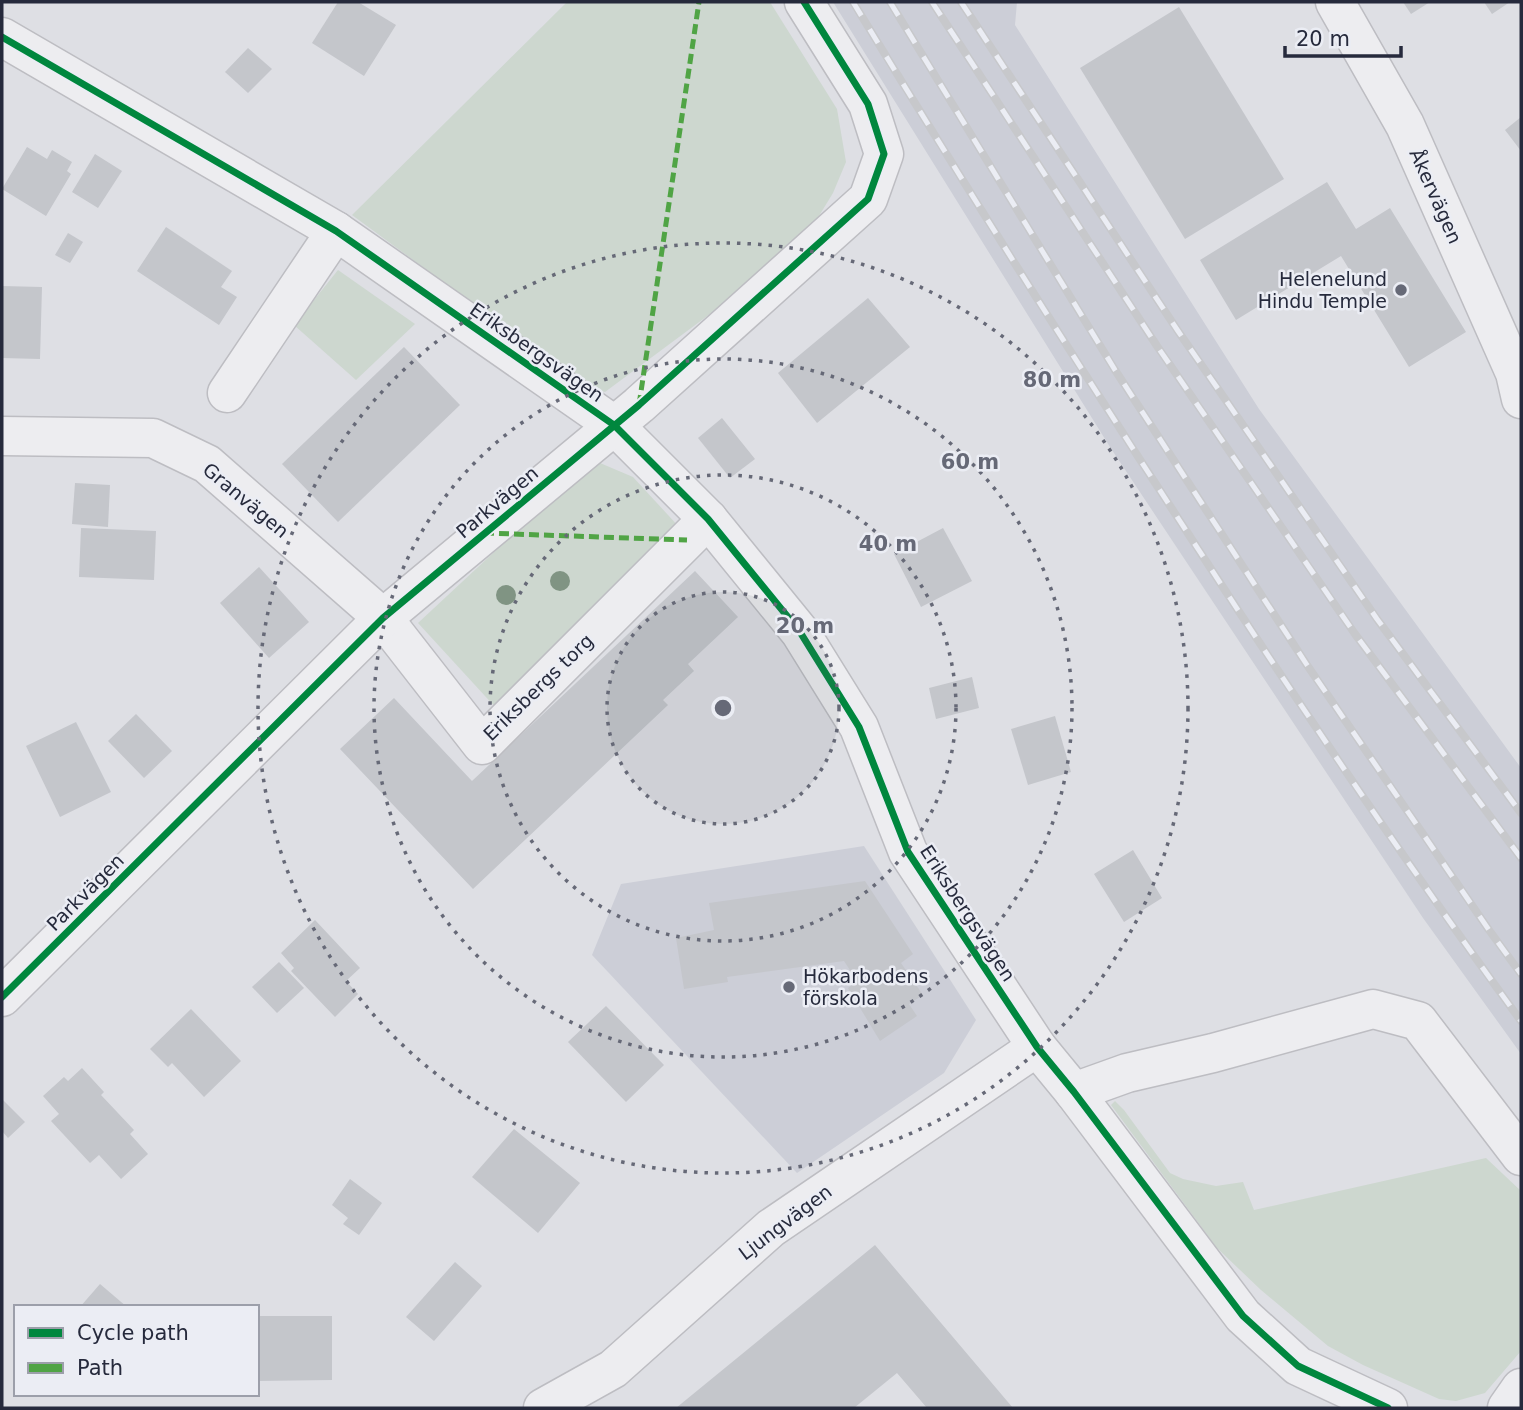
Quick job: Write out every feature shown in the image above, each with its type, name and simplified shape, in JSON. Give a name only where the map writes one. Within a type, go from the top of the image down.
[{"type":"street","name":"Parkvägen","points":[[2,997],[383,618],[614,425],[869,199],[884,154],[868,104],[804,2]]},
{"type":"street","name":"Åkervägen","points":[[1335,2],[1405,125],[1519,381]]},
{"type":"street","name":"Eriksbergsvägen","points":[[2,37],[336,232],[614,425],[708,519],[807,642],[859,727],[908,852],[1037,1046],[1243,1316],[1298,1366],[1364,1403]]},
{"type":"street","points":[[227,393],[336,232]]},
{"type":"street","name":"Granvägen","points":[[2,436],[153,438],[206,464],[383,618]]},
{"type":"street","name":"Eriksbergs torg","points":[[383,618],[482,745],[708,519]]},
{"type":"street","points":[[1073,1092],[1127,1073],[1213,1053],[1373,1009],[1418,1021],[1521,1156]]},
{"type":"street","name":"Ljungvägen","points":[[543,1408],[613,1369],[771,1228],[1037,1046]]},
{"type":"street","points":[[1507,1408],[1521,1388]]},
{"type":"shaded area","points":[[567,2],[770,2],[837,109],[846,162],[833,193],[811,229],[710,314],[605,392],[583,385],[352,215]]},
{"type":"shaded area","points":[[833,2],[1017,2],[1015,25],[1259,409],[1521,768],[1521,1054],[1423,918],[1110,447]]},
{"type":"shaded area","points":[[338,270],[415,324],[356,380],[294,325]]},
{"type":"shaded area","points":[[593,460],[633,477],[680,528],[496,708],[418,623]]},
{"type":"shaded area","name":"Hökarbodens förskola","points":[[864,846],[976,1020],[944,1073],[797,1173],[592,955],[621,884]]},
{"type":"shaded area","points":[[1115,1101],[1170,1173],[1183,1179],[1216,1186],[1243,1182],[1254,1210],[1486,1158],[1521,1191],[1521,1351],[1485,1393],[1456,1401],[1439,1399],[1328,1346],[1261,1290],[1217,1248],[1111,1105]]},
{"type":"building","points":[[338,2],[358,2],[396,25],[364,76],[312,43]]},
{"type":"building","points":[[1403,2],[1430,2],[1411,14]]},
{"type":"building","points":[[1484,2],[1510,2],[1492,14]]},
{"type":"building","points":[[1179,7],[1284,179],[1185,239],[1080,68]]},
{"type":"building","points":[[248,48],[272,69],[248,93],[225,72]]},
{"type":"building","points":[[1521,117],[1521,151],[1505,130]]},
{"type":"building","points":[[27,147],[47,159],[52,150],[72,162],[67,171],[71,174],[46,216],[2,189]]},
{"type":"building","points":[[95,154],[122,171],[98,208],[72,192]]},
{"type":"building","name":"Helenelund Hindu Temple","points":[[1327,182],[1356,229],[1390,208],[1466,332],[1409,367],[1341,256],[1236,320],[1200,260]]},
{"type":"building","points":[[166,227],[232,271],[221,287],[237,297],[219,325],[137,271]]},
{"type":"building","points":[[68,233],[83,242],[70,263],[55,255]]},
{"type":"building","points":[[2,286],[42,287],[40,359],[2,358]]},
{"type":"building","points":[[868,298],[910,347],[817,423],[778,373]]},
{"type":"building","points":[[404,347],[460,405],[338,522],[282,464]]},
{"type":"building","points":[[722,418],[755,459],[730,478],[698,438]]},
{"type":"building","points":[[75,483],[110,485],[108,527],[72,524]]},
{"type":"building","points":[[81,528],[156,531],[154,580],[79,577]]},
{"type":"building","points":[[943,528],[972,581],[921,607],[894,554]]},
{"type":"building","points":[[259,567],[309,622],[269,658],[220,603]]},
{"type":"building","points":[[695,571],[738,617],[688,664],[694,671],[663,700],[668,705],[473,889],[340,749],[394,698],[472,781]]},
{"type":"building","points":[[972,677],[979,708],[936,719],[929,688]]},
{"type":"building","points":[[136,714],[172,751],[144,778],[108,741]]},
{"type":"building","points":[[1055,716],[1071,772],[1028,785],[1011,729]]},
{"type":"building","points":[[76,722],[111,792],[60,817],[26,746]]},
{"type":"building","points":[[1133,850],[1162,898],[1124,922],[1094,874]]},
{"type":"building","points":[[865,881],[913,954],[901,963],[923,995],[909,1004],[917,1016],[880,1041],[848,988],[857,981],[844,961],[727,977],[728,982],[684,989],[676,938],[714,930],[709,903]]},
{"type":"building","points":[[315,920],[360,968],[346,981],[358,994],[335,1017],[291,971],[294,968],[281,953]]},
{"type":"building","points":[[279,962],[304,988],[277,1013],[252,987]]},
{"type":"building","points":[[606,1006],[664,1065],[626,1102],[568,1042]]},
{"type":"building","points":[[191,1009],[241,1061],[204,1097],[172,1063],[168,1067],[150,1049]]},
{"type":"building","points":[[82,1068],[104,1092],[101,1095],[134,1130],[130,1134],[148,1154],[121,1179],[99,1155],[90,1163],[51,1121],[59,1114],[43,1096],[64,1077],[68,1081]]},
{"type":"building","points":[[2,1099],[25,1122],[8,1138],[2,1131]]},
{"type":"building","points":[[514,1129],[580,1183],[538,1233],[472,1177]]},
{"type":"building","points":[[350,1179],[382,1203],[359,1235],[343,1224],[348,1218],[332,1205]]},
{"type":"building","points":[[875,1245],[1013,1408],[927,1408],[897,1373],[854,1408],[676,1408]]},
{"type":"building","points":[[455,1262],[482,1286],[434,1341],[406,1317]]},
{"type":"building","points":[[100,1284],[125,1305],[82,1305]]},
{"type":"building","points":[[259,1316],[332,1316],[332,1380],[259,1381]]},
{"type":"railway","points":[[853,2],[1103,403],[1229,597],[1394,841],[1521,1021]]},
{"type":"railway","points":[[890,2],[1115,370],[1307,665],[1521,974]]},
{"type":"railway","points":[[932,2],[1157,346],[1355,634],[1521,858]]},
{"type":"railway","points":[[961,2],[1178,331],[1377,619],[1521,813]]},
{"type":"marked path","points":[[639,405],[699,2]]},
{"type":"marked path","points":[[484,533],[687,540]]},
{"type":"cycle path","points":[[2,997],[383,618],[639,405],[868,199],[884,154],[868,104],[804,2]]},
{"type":"cycle path","points":[[2,37],[336,231],[614,425],[708,519],[800,632],[859,727],[908,852],[1037,1047],[1243,1316],[1298,1366],[1388,1408]]},
{"type":"place","name":"Helenelund Hindu Temple","points":[[1401,290]]},
{"type":"place","name":"Hökarbodens förskola","points":[[789,987]]}]
